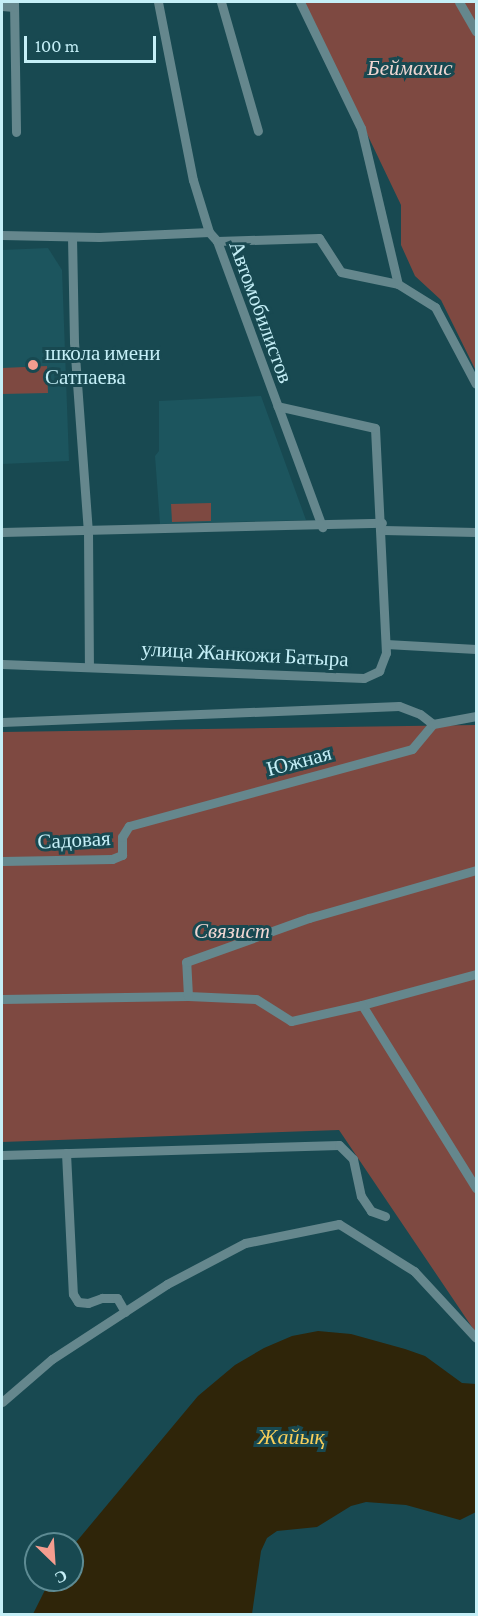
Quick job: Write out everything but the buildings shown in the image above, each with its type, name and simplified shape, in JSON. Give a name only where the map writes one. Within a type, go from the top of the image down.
[{"type":"street","points":[[2,235],[72,237],[209,232],[193,180],[158,2]]},
{"type":"street","points":[[221,2],[258,131]]},
{"type":"street","points":[[300,2],[361,128],[398,284]]},
{"type":"street","points":[[459,2],[477,31]]},
{"type":"street","points":[[2,6],[14,4],[16,132]]},
{"type":"street","name":"Автомобилистов","points":[[209,232],[217,241],[322,527]]},
{"type":"street","points":[[72,237],[74,342],[88,531],[89,665]]},
{"type":"street","points":[[217,241],[319,238],[341,272],[398,284],[435,307],[477,384]]},
{"type":"street","points":[[277,406],[375,428],[383,527],[386,648],[477,649]]},
{"type":"street","points":[[2,532],[322,527],[383,527],[477,532]]},
{"type":"street","name":"улица Жанкожи Батыра","points":[[2,664],[89,665],[364,678],[379,671],[386,648]]},
{"type":"street","points":[[2,722],[399,706],[420,714],[433,724],[477,716]]},
{"type":"street","name":"Южная","points":[[124,831],[129,826],[412,749],[433,724]]},
{"type":"street","name":"Садовая","points":[[2,861],[112,859],[122,855],[124,831]]},
{"type":"street","points":[[188,996],[186,962],[309,918],[477,870]]},
{"type":"street","points":[[2,999],[188,996],[256,999],[291,1021],[362,1005],[477,974]]},
{"type":"street","points":[[362,1005],[477,1188]]},
{"type":"street","points":[[2,1155],[339,1145],[353,1160],[361,1196],[371,1211],[385,1216]]},
{"type":"street","points":[[66,1153],[73,1294],[78,1302],[88,1303],[102,1298],[117,1298],[125,1312]]},
{"type":"street","points":[[2,1402],[52,1359],[167,1284],[245,1243],[339,1224],[414,1271],[477,1338]]},
{"type":"shaded area","name":"школа имени Сатпаева","points":[[48,248],[62,270],[69,461],[2,464],[2,250]]},
{"type":"shaded area","points":[[261,396],[306,520],[160,524],[155,456],[159,451],[159,401]]},
{"type":"green space","name":"Беймахис","points":[[304,2],[476,2],[476,371],[441,300],[415,276],[401,245],[401,205]]},
{"type":"green space","points":[[47,366],[48,393],[2,394],[2,368]]},
{"type":"green space","points":[[211,503],[211,521],[172,522],[171,504]]},
{"type":"green space","name":"Связист","points":[[476,725],[476,1333],[339,1130],[2,1142],[2,732]]},
{"type":"water","name":"Жайық","points":[[318,1331],[351,1334],[425,1356],[462,1383],[476,1384],[476,1512],[460,1520],[406,1505],[366,1502],[351,1506],[317,1527],[277,1531],[267,1538],[261,1551],[252,1614],[33,1614],[44,1592],[84,1592],[84,1533],[198,1396],[235,1365],[264,1348],[292,1336]]},
{"type":"place","name":"школа имени Сатпаева","points":[[33,365]]}]
